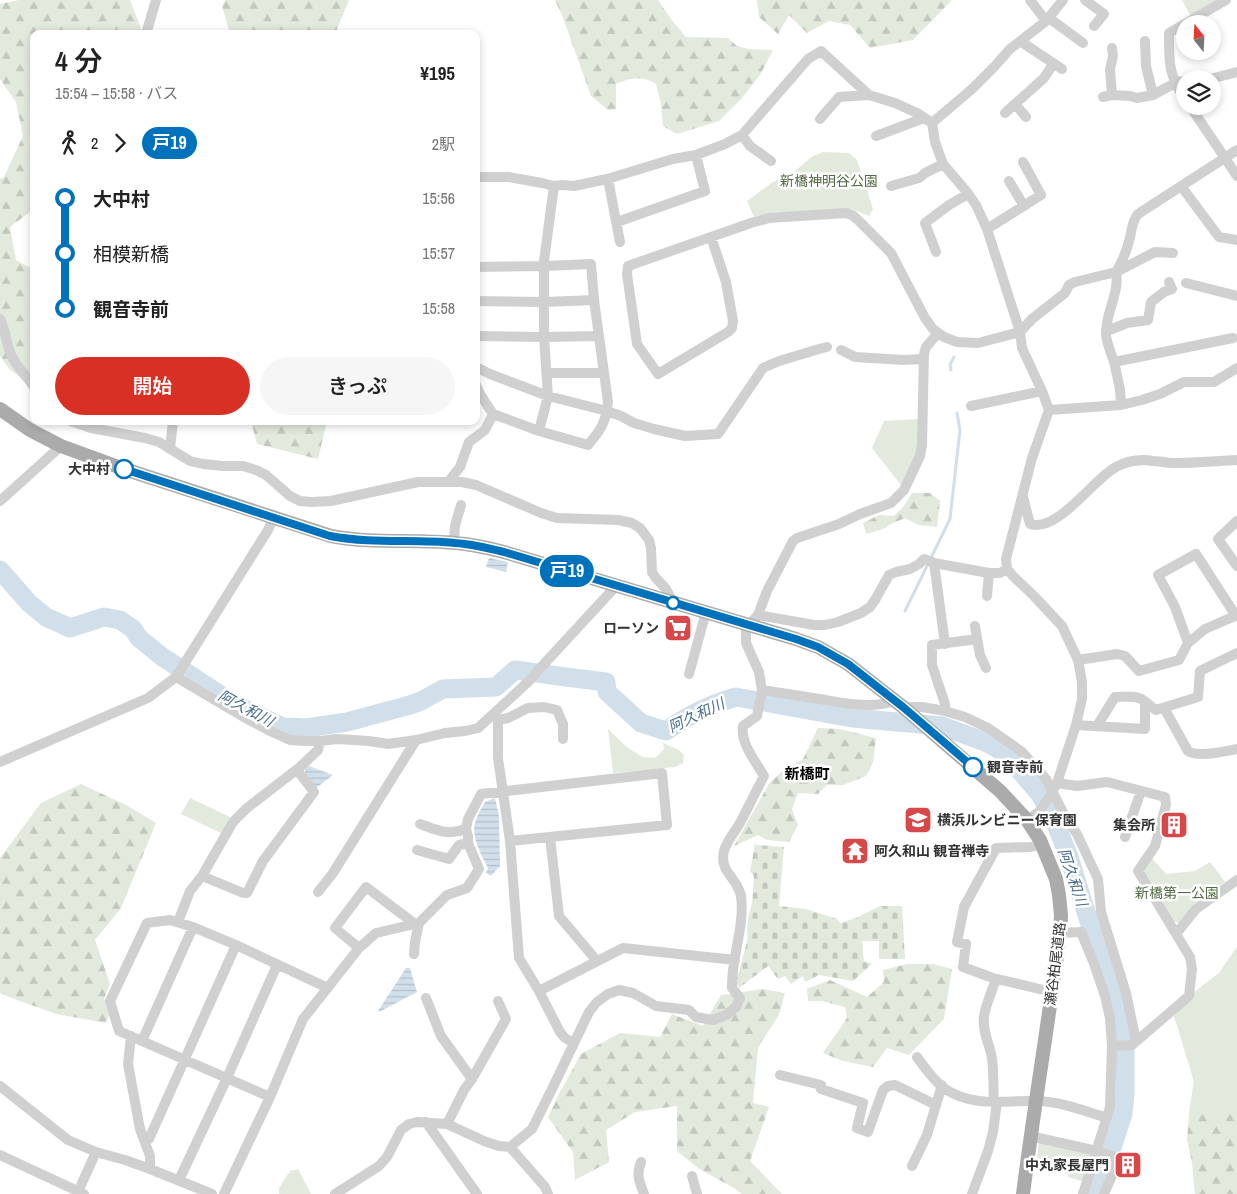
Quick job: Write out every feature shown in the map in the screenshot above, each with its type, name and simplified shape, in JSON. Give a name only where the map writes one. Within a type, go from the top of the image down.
[{"type":"main road","name":"瀬谷柏尾道路","points":[[0,408],[30,430],[61,446],[124,469],[330,536],[352,540],[454,542],[504,552],[706,612],[753,620],[818,647],[848,664],[902,707],[1000,791],[1033,816],[1034,830],[1042,844],[1056,879],[1061,915],[1060,933],[1023,1194]]},
{"type":"street","points":[[148,30],[156,0]]},
{"type":"street","points":[[1030,0],[1047,19],[1083,42]]},
{"type":"street","points":[[876,136],[928,121],[972,89],[1010,49],[1047,19],[1063,0]]},
{"type":"street","points":[[1085,0],[1104,14],[1094,26]]},
{"type":"street","points":[[1176,78],[1169,62],[1170,33],[1226,0]]},
{"type":"street","points":[[1005,113],[1057,67],[1020,41]]},
{"type":"street","points":[[1145,41],[1146,66],[1153,95]]},
{"type":"street","points":[[1112,48],[1113,56],[1108,96],[1138,98],[1153,95],[1176,83]]},
{"type":"street","points":[[480,177],[508,177],[554,186],[574,186],[608,179],[696,155],[725,144],[742,134],[808,59],[820,51],[870,95]]},
{"type":"street","points":[[1221,76],[1237,72]]},
{"type":"street","points":[[820,119],[839,97],[870,95],[895,103],[917,113],[928,121],[943,164],[976,205],[987,229],[1020,332],[1022,348],[1042,391],[1048,410],[1033,456],[1006,559],[1008,569],[1062,626],[1078,660],[1082,682],[1082,699],[1076,725],[1053,790],[1033,816]]},
{"type":"street","points":[[1015,104],[1026,117]]},
{"type":"street","points":[[1196,115],[1237,176]]},
{"type":"street","points":[[742,134],[750,146],[771,161]]},
{"type":"street","points":[[1121,405],[1120,388],[1106,331],[1110,308],[1117,286],[1116,272],[1123,259],[1134,218],[1237,150]]},
{"type":"street","points":[[617,222],[705,190],[696,155]]},
{"type":"street","points":[[987,229],[1041,195],[1023,162]]},
{"type":"street","points":[[891,186],[919,178],[943,164]]},
{"type":"street","points":[[608,179],[620,242]]},
{"type":"street","points":[[1009,181],[1024,206]]},
{"type":"street","points":[[540,431],[548,396],[544,337],[544,261],[554,186]]},
{"type":"street","points":[[1181,186],[1220,237],[1237,240]]},
{"type":"street","points":[[936,252],[925,223],[968,194]]},
{"type":"street","points":[[711,237],[726,282],[733,321],[732,328],[658,374],[637,344],[627,274],[628,266],[751,223],[769,218],[852,215],[891,253],[925,318],[934,329],[944,337],[957,342],[978,343],[1020,332],[1032,319],[1065,293],[1069,285],[1116,272],[1154,252],[1173,253]]},
{"type":"street","points":[[480,266],[591,264],[608,402],[601,430],[588,445],[540,431],[493,414],[480,393]]},
{"type":"street","points":[[1106,331],[1127,323],[1148,320],[1151,302],[1164,292],[1172,289],[1170,282]]},
{"type":"street","points":[[1186,283],[1237,296]]},
{"type":"street","points":[[480,301],[544,302],[594,300]]},
{"type":"street","points":[[0,319],[12,358],[30,382]]},
{"type":"street","points":[[510,1147],[532,1129],[589,1012],[597,1002],[608,994],[619,990],[633,993],[656,1006],[690,1010],[696,1016],[714,1020],[726,1015],[736,1007],[740,998],[732,988],[732,975],[740,933],[741,896],[737,884],[726,872],[724,852],[764,776],[742,734],[743,726],[757,716],[762,691],[759,672],[746,643],[746,628],[753,620],[793,541],[891,503],[904,490],[920,456],[922,445],[924,354],[926,347],[938,333]]},
{"type":"street","points":[[480,336],[599,336]]},
{"type":"street","points":[[1114,362],[1233,338]]},
{"type":"street","points":[[480,369],[548,396],[607,411],[634,423],[654,429],[685,436],[718,434],[763,368],[779,361],[827,347]]},
{"type":"street","points":[[841,350],[856,357],[904,360],[923,359]]},
{"type":"street","points":[[1048,410],[1121,405],[1160,394],[1184,382],[1214,382],[1236,371]]},
{"type":"street","points":[[547,373],[604,372]]},
{"type":"street","points":[[971,406],[1042,391]]},
{"type":"street","points":[[449,481],[460,467],[469,442],[485,430],[493,414]]},
{"type":"street","points":[[82,425],[159,442],[190,461],[223,466],[243,466],[256,470],[266,475],[290,496],[300,501],[331,500],[418,482],[449,481],[476,485],[557,518],[618,520],[632,524],[640,528],[649,540],[652,572],[666,589],[673,602]]},
{"type":"street","points":[[170,448],[173,425]]},
{"type":"street","points":[[0,501],[61,446]]},
{"type":"street","points":[[1022,496],[1030,524],[1035,526],[1051,521],[1065,513],[1105,474],[1117,466],[1142,460],[1171,463],[1237,460]]},
{"type":"street","points":[[454,542],[455,526],[461,505]]},
{"type":"street","points":[[0,762],[148,698],[178,675],[268,530],[273,518]]},
{"type":"street","points":[[1237,521],[1218,539],[1237,566]]},
{"type":"street","points":[[1078,660],[1117,654],[1125,656],[1139,671],[1179,660],[1188,644],[1205,630],[1237,616],[1196,554],[1158,575],[1174,607],[1188,644]]},
{"type":"street","points":[[753,620],[814,625],[838,622],[861,613],[870,607],[889,575],[910,569],[924,559],[934,563],[989,574],[1000,573],[1008,569]]},
{"type":"street","points":[[934,563],[945,644]]},
{"type":"street","points":[[988,596],[989,574]]},
{"type":"street","points":[[178,675],[242,716],[290,740],[306,742],[337,739],[388,744],[465,731],[478,728],[496,717],[616,586]]},
{"type":"street","points":[[689,674],[706,612]]},
{"type":"street","points":[[975,626],[980,655],[986,668]]},
{"type":"street","points":[[945,711],[945,704],[932,665],[932,645],[977,639]]},
{"type":"street","points":[[1097,726],[1115,697],[1142,698],[1151,708],[1156,710],[1198,697],[1200,671],[1237,653]]},
{"type":"street","points":[[762,691],[843,703],[922,707],[945,711],[965,717],[988,728],[1021,751],[1034,764],[1053,790],[1066,818],[1077,834],[1098,879],[1101,912],[1126,993],[1134,1043]]},
{"type":"street","points":[[1076,725],[1145,729],[1145,702]]},
{"type":"street","points":[[496,717],[508,718],[528,708],[544,707],[558,710],[562,724],[563,739]]},
{"type":"street","points":[[1164,708],[1188,751],[1192,754],[1237,749]]},
{"type":"street","points":[[496,717],[498,758],[510,841],[519,958],[539,991],[560,1032],[565,1038],[574,1043]]},
{"type":"street","points":[[318,892],[333,873],[416,740]]},
{"type":"street","points":[[178,922],[190,891],[202,876],[233,822],[247,808],[297,770],[318,750],[320,741]]},
{"type":"street","points":[[202,876],[243,893],[248,893],[263,861],[314,792],[297,770]]},
{"type":"street","points":[[224,1194],[270,1097],[303,1019],[359,948],[376,932],[417,924],[447,895],[467,888],[479,869],[468,843],[466,829],[468,819],[481,794],[662,773],[668,825],[510,841]]},
{"type":"street","points":[[1053,790],[1107,782],[1165,797],[1166,805],[1155,846],[1138,871],[1190,957],[1192,969],[1189,996],[1134,1043],[1114,1046]]},
{"type":"street","points":[[1125,837],[1141,791]]},
{"type":"street","points":[[420,824],[446,833],[457,833],[466,829]]},
{"type":"street","points":[[550,837],[560,916],[597,961]]},
{"type":"street","points":[[417,850],[449,859],[459,845],[468,843]]},
{"type":"street","points":[[1042,844],[1031,847],[996,848],[964,907],[957,942],[966,944],[963,966],[996,979],[1052,992]]},
{"type":"street","points":[[1176,934],[1196,909],[1237,880]]},
{"type":"street","points":[[359,948],[335,928],[366,887],[417,924]]},
{"type":"street","points":[[270,1097],[119,1031],[110,1001],[147,922],[170,920],[193,927],[328,988]]},
{"type":"street","points":[[414,954],[417,924]]},
{"type":"street","points":[[142,1041],[193,927]]},
{"type":"street","points":[[1060,933],[1081,932],[1105,996],[1114,1046],[1110,1106],[1099,1152],[1083,1194]]},
{"type":"street","points":[[145,1142],[149,1139],[236,945]]},
{"type":"street","points":[[539,991],[623,948],[735,960]]},
{"type":"street","points":[[179,1180],[277,965]]},
{"type":"street","points":[[972,1194],[988,1152],[993,1132],[995,1102],[992,1060],[984,1032],[984,1016],[996,979]]},
{"type":"street","points":[[426,998],[441,1036],[472,1079]]},
{"type":"street","points":[[447,1124],[464,1090],[506,1019],[498,1001]]},
{"type":"street","points":[[131,1036],[128,1064],[140,1129],[150,1156],[150,1168]]},
{"type":"street","points":[[917,1057],[942,1086],[969,1098],[995,1102],[1050,1102],[1107,1118]]},
{"type":"street","points":[[780,1075],[821,1085],[820,1089],[863,1103],[857,1128],[868,1132],[882,1090],[888,1086],[895,1085],[936,1105]]},
{"type":"street","points":[[0,1086],[68,1140],[96,1152],[150,1168],[212,1194]]},
{"type":"street","points":[[912,1166],[927,1135],[942,1086]]},
{"type":"street","points":[[335,1194],[379,1166],[388,1157],[401,1130],[409,1124],[426,1122],[447,1124],[484,1141],[510,1147],[545,1187],[548,1194]]},
{"type":"street","points":[[426,1122],[477,1194]]},
{"type":"street","points":[[1030,1136],[1099,1152],[1119,1159],[1104,1194]]},
{"type":"street","points":[[0,1155],[80,1193],[96,1152]]},
{"type":"street","points":[[641,1162],[637,1172],[644,1194]]},
{"type":"street","points":[[692,1176],[697,1194]]},
{"type":"green space","points":[[19,0],[130,0],[141,30],[30,30],[30,212],[10,227],[16,260],[30,268],[30,383],[10,370],[0,356],[0,179],[4,177],[23,136],[16,102],[0,79],[0,4]]},
{"type":"green space","points":[[225,0],[349,0],[337,30],[229,30],[222,6]]},
{"type":"green space","points":[[555,0],[658,0],[686,37],[728,38],[737,46],[748,49],[773,50],[760,75],[742,98],[719,121],[677,134],[663,126],[661,104],[656,84],[651,81],[636,78],[616,84],[616,109],[608,110],[591,96]]},
{"type":"green space","points":[[757,0],[952,0],[913,40],[870,48],[850,25],[829,21],[807,33],[789,15],[778,34],[759,17]]},
{"type":"green space","points":[[1182,0],[1218,0],[1190,15]]},
{"type":"green space","name":"新橋神明谷公園","points":[[823,152],[849,153],[857,160],[873,209],[869,216],[852,209],[770,213],[754,217],[747,201],[773,182],[790,175],[813,156]]},
{"type":"green space","points":[[919,419],[917,453],[901,485],[872,448],[884,421]]},
{"type":"green space","points":[[252,425],[326,425],[318,459],[257,444]]},
{"type":"green space","points":[[912,493],[930,493],[940,501],[937,527],[919,525],[905,518],[883,529],[866,534],[863,523],[879,515],[894,516],[904,506]]},
{"type":"green space","points":[[818,728],[840,729],[876,738],[873,762],[866,776],[843,785],[827,785],[818,794],[798,793],[792,809],[798,825],[789,842],[767,840],[758,835],[734,846],[770,782],[784,770],[803,759]]},
{"type":"green space","points":[[608,729],[628,748],[643,757],[655,758],[664,749],[663,743],[679,750],[684,755],[683,763],[675,767],[613,773]]},
{"type":"green space","points":[[81,784],[126,805],[156,823],[121,908],[95,940],[110,984],[104,999],[109,1015],[106,1023],[56,1014],[0,992],[0,858],[41,803]]},
{"type":"green space","points":[[190,798],[230,817],[221,833],[181,814]]},
{"type":"green space","points":[[755,843],[756,845],[784,847],[779,906],[806,909],[837,919],[840,923],[856,918],[880,906],[902,906],[905,959],[879,959],[879,941],[862,941],[864,961],[872,964],[853,981],[819,975],[805,982],[803,976],[791,984],[785,976],[778,979],[768,966],[739,988],[736,982],[747,942],[748,918],[752,903],[754,878],[750,872]]},
{"type":"green space","name":"新橋第一公園","points":[[1151,857],[1166,874],[1195,871],[1210,862],[1225,882],[1195,903],[1179,923],[1172,921],[1141,872]]},
{"type":"green space","points":[[1237,947],[1237,1194],[1195,1194],[1192,1163],[1187,1140],[1194,1081],[1173,1012],[1219,973]]},
{"type":"green space","points":[[1237,947],[1237,1108],[1189,1114],[1194,1081],[1173,1012],[1219,973]]},
{"type":"green space","points":[[907,964],[933,964],[952,969],[944,1019],[909,1055],[887,1048],[873,1067],[843,1061],[823,1053],[847,1018],[845,1007],[822,1001],[808,1001],[807,989],[830,980],[867,997],[884,982],[883,970]]},
{"type":"green space","points":[[763,989],[785,993],[779,1015],[758,1047],[753,1103],[769,1107],[750,1161],[782,1194],[742,1194],[698,1168],[677,1151],[677,1106],[635,1112],[606,1130],[609,1162],[575,1180],[573,1152],[548,1117],[581,1054],[620,1033],[660,1037],[672,1014],[703,1026],[721,995]]},
{"type":"green space","points":[[1039,1141],[1091,1155],[1084,1182],[1068,1177],[1068,1165],[1037,1159]]},
{"type":"green space","points":[[298,1169],[311,1194],[279,1194],[279,1188],[290,1171]]},
{"type":"shaded area","points":[[489,558],[508,562],[506,572],[486,567]]},
{"type":"shaded area","points":[[309,766],[333,775],[316,788],[305,773],[305,769]]},
{"type":"shaded area","points":[[495,798],[499,816],[500,868],[491,876],[486,873],[488,868],[477,845],[474,832],[478,815],[485,802]]},
{"type":"shaded area","points":[[406,968],[410,968],[417,992],[379,1012],[378,1011]]},
{"type":"waterway","points":[[951,370],[950,365],[954,357]]},
{"type":"waterway","points":[[905,611],[950,519],[960,430],[957,413]]},
{"type":"waterway","name":"阿久和川","points":[[0,570],[29,603],[46,617],[70,628],[104,617],[120,620],[133,629],[139,638],[161,656],[234,704],[283,727],[306,728],[347,722],[410,705],[443,689],[496,687],[515,670],[606,682],[607,692],[641,723],[666,731],[700,711],[736,697],[852,718],[942,726],[985,742],[998,749],[1009,758],[1039,793],[1053,817],[1069,857],[1091,928],[1111,982],[1125,1038],[1123,1114],[1097,1194]]},
{"type":"bus line","name":"戸19","points":[[124,469],[330,536],[373,542],[454,542],[474,545],[504,552],[796,639],[818,647],[848,664],[903,707],[973,767]]},
{"type":"place","name":"大中村","points":[[124,469]]},
{"type":"place","name":"ローソン","points":[[678,628]]},
{"type":"place","name":"観音寺前","points":[[973,767]]},
{"type":"place","name":"横浜ルンビニー保育園","points":[[918,820]]},
{"type":"place","name":"集会所","points":[[1174,825]]},
{"type":"place","name":"阿久和山 観音禅寺","points":[[855,851]]},
{"type":"place","name":"中丸家長屋門","points":[[1128,1165]]},
{"type":"district","name":"新橋町","points":[[807,773]]}]
